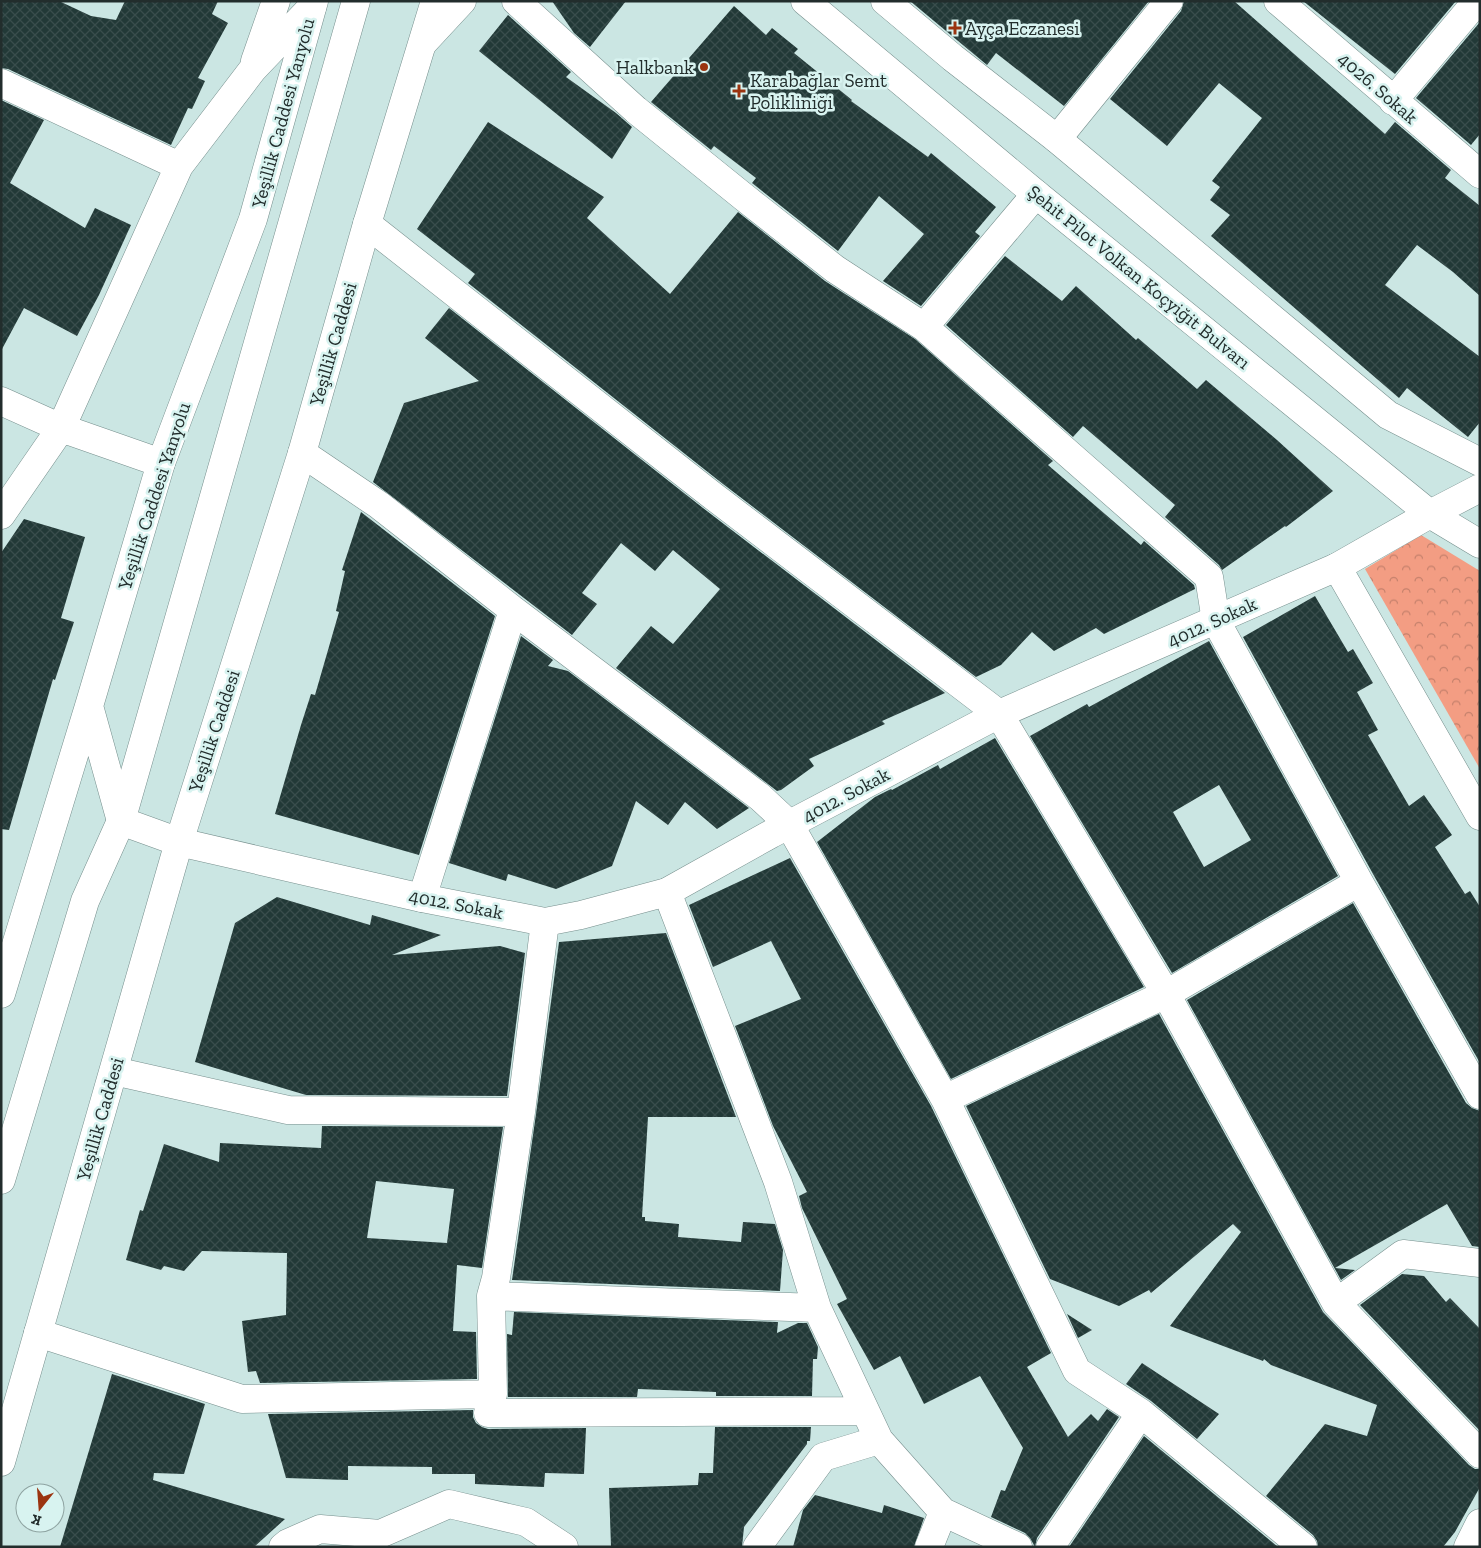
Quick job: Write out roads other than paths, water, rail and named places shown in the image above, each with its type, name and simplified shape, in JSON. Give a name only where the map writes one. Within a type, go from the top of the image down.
[{"type":"main road","points":[[252,69],[276,1]]},
{"type":"main road","points":[[1,1180],[85,901],[121,821],[356,1]]},
{"type":"main road","name":"Yeşillik Caddesi","points":[[1,1462],[179,842],[302,454],[435,1]]},
{"type":"main road","points":[[422,43],[462,1]]},
{"type":"main road","points":[[516,1],[636,110],[745,198],[835,269],[924,327],[1209,577],[1216,621],[1359,882],[1480,1095]]},
{"type":"main road","name":"Şehit Pilot Volkan Koçyiğit Bulvarı","points":[[804,1],[1036,194],[1430,514],[1480,544]]},
{"type":"main road","points":[[885,1],[953,58],[1057,139],[1388,415],[1480,462]]},
{"type":"main road","points":[[1057,139],[1169,1]]},
{"type":"main road","name":"4026. Sokak","points":[[1278,1],[1480,174]]},
{"type":"main road","points":[[1393,101],[1477,1]]},
{"type":"main road","points":[[1,515],[61,428],[179,166],[252,69],[313,4]]},
{"type":"main road","name":"Yeşillik Caddesi Yanyolu","points":[[1,994],[161,463],[254,219],[313,4]]},
{"type":"main road","points":[[1,83],[179,166]]},
{"type":"main road","points":[[924,327],[1036,194]]},
{"type":"main road","points":[[368,224],[713,496],[1000,714],[1166,994],[1336,1303],[1480,1454]]},
{"type":"main road","points":[[1,400],[61,428],[161,463]]},
{"type":"main road","points":[[302,454],[379,505],[513,610],[760,797],[790,824],[945,1099],[1077,1371],[1141,1412],[1303,1547]]},
{"type":"main road","name":"4012. Sokak","points":[[121,821],[179,842],[422,898],[545,922],[580,916],[667,892],[790,824],[1000,714],[1337,567],[1480,488]]},
{"type":"main road","points":[[1337,567],[1480,816]]},
{"type":"main road","points":[[422,898],[513,610]]},
{"type":"main road","points":[[89,706],[121,821]]},
{"type":"main road","points":[[945,1099],[1166,994],[1359,882]]},
{"type":"main road","points":[[667,892],[778,1182],[817,1308],[878,1440],[943,1512],[1018,1547]]},
{"type":"main road","points":[[545,922],[521,1112],[496,1278],[491,1296],[493,1394],[488,1413],[865,1411]]},
{"type":"main road","points":[[114,1070],[288,1110],[521,1112]]},
{"type":"main road","points":[[1336,1303],[1403,1254],[1480,1263]]},
{"type":"main road","points":[[491,1296],[817,1308]]},
{"type":"main road","points":[[38,1333],[242,1399],[493,1394]]},
{"type":"main road","points":[[1050,1547],[1141,1412]]},
{"type":"main road","points":[[757,1547],[824,1457],[878,1440]]},
{"type":"main road","points":[[283,1547],[320,1529],[384,1540],[449,1504],[526,1522],[564,1547]]},
{"type":"main road","points":[[929,1547],[943,1512]]},
{"type":"main road","points":[[1468,1547],[1480,1523]]},
{"type":"place","name":"Ayça Eczanesi","points":[[955,28]]},
{"type":"place","name":"Halkbank","points":[[704,67]]},
{"type":"place","name":"Karabağlar Semt Polikliniği","points":[[739,91]]}]
